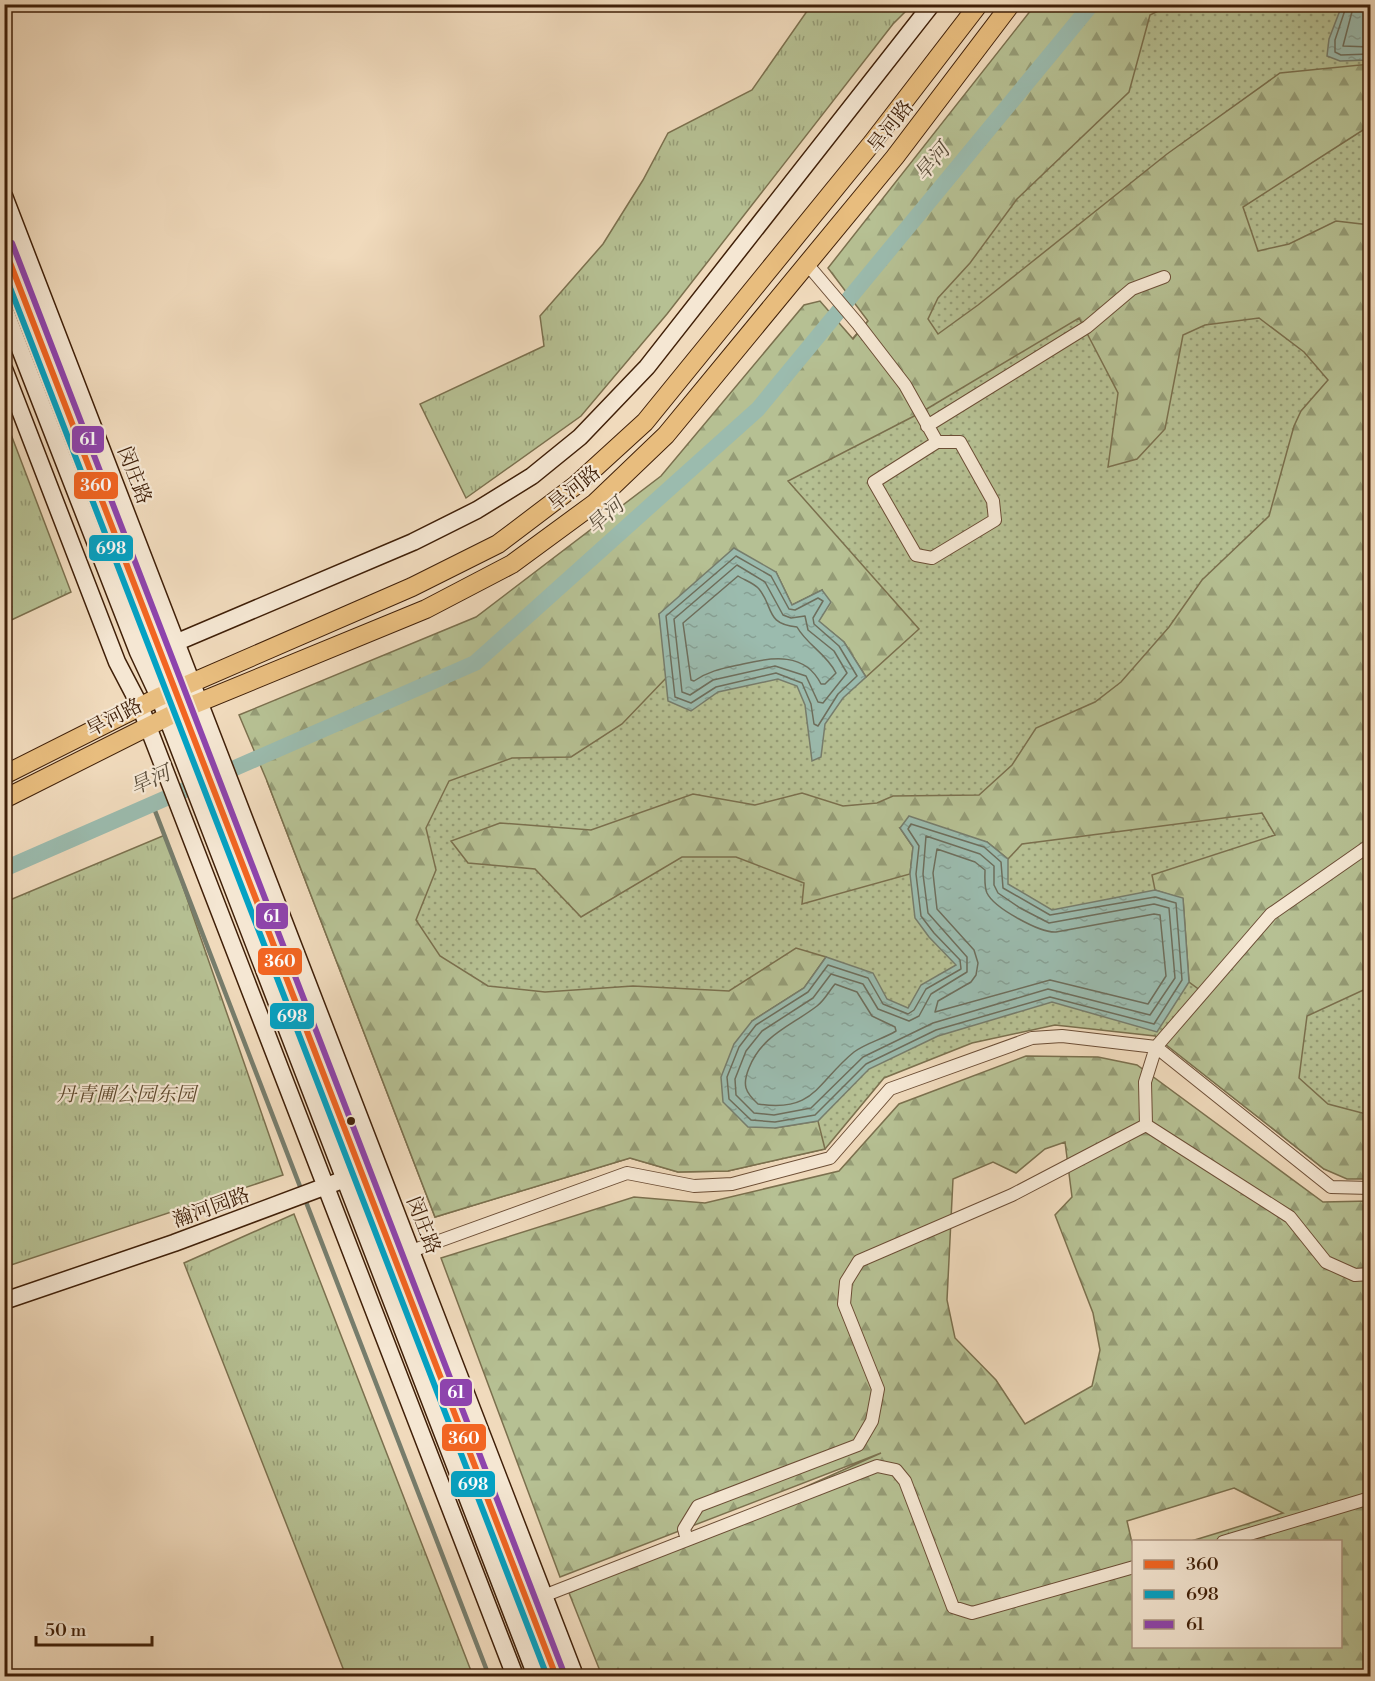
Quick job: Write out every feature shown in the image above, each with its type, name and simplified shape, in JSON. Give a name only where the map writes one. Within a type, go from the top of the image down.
[{"type":"main road","name":"旱河路","points":[[4,775],[175,689],[412,587],[498,544],[576,485],[645,422],[872,143],[979,4]]},
{"type":"main road","name":"旱河路","points":[[4,799],[147,725],[426,609],[512,564],[595,503],[666,435],[812,271],[1011,4]]},
{"type":"street","name":"旱河路","points":[[175,689],[160,649],[413,542],[477,510],[532,476],[580,437],[647,367],[932,4]]},
{"type":"street","name":"闵庄路","points":[[4,196],[177,642],[175,689]]},
{"type":"street","name":"闵庄路","points":[[4,246],[160,649]]},
{"type":"street","points":[[812,271],[858,324],[905,385],[936,442]]},
{"type":"street","points":[[927,426],[1087,327],[1132,289],[1164,277]]},
{"type":"street","name":"闵庄路","points":[[4,308],[138,652],[175,689],[556,1677]]},
{"type":"street","points":[[4,369],[117,662],[140,706],[515,1677]]},
{"type":"street","points":[[33,442],[39,397]]},
{"type":"street","points":[[936,442],[960,442],[993,501],[995,520],[932,558],[916,555],[874,482],[936,442]]},
{"type":"street","name":"闵庄路","points":[[183,709],[213,736],[575,1677]]},
{"type":"street","name":"闵庄路","points":[[183,709],[180,750],[344,1180]]},
{"type":"street","points":[[1146,1125],[1145,1082],[1156,1047],[1270,914],[1371,846]]},
{"type":"street","points":[[344,1180],[395,1257],[627,1173],[694,1186],[732,1184],[830,1158],[890,1089],[1032,1038],[1062,1036],[1156,1047],[1332,1187],[1371,1188]]},
{"type":"street","points":[[1146,1125],[1290,1217],[1326,1262],[1355,1275],[1371,1274]]},
{"type":"street","points":[[687,1540],[684,1529],[698,1506],[858,1445],[872,1421],[878,1389],[844,1304],[846,1282],[859,1261],[1012,1195],[1146,1125]]},
{"type":"street","points":[[344,1180],[536,1677]]},
{"type":"street","name":"瀚河园路","points":[[4,1300],[174,1243],[344,1180]]},
{"type":"street","points":[[528,1602],[877,1466],[896,1470],[905,1481],[953,1607],[972,1613],[1132,1568]]},
{"type":"street","points":[[1230,1540],[1371,1498]]},
{"type":"green space","points":[[812,4],[912,5],[893,24],[667,314],[581,416],[466,498],[420,404],[544,346],[540,316],[603,244],[643,180],[668,133],[752,90]]},
{"type":"green space","points":[[1035,5],[1170,5],[1150,15],[1129,92],[1017,199],[970,263],[938,298],[928,319],[938,334],[978,305],[1167,154],[1280,73],[1370,64],[1370,128],[1363,130],[1243,207],[1258,251],[1289,244],[1336,221],[1370,225],[1370,987],[1307,1016],[1299,1078],[1328,1104],[1370,1115],[1370,1179],[1347,1179],[1324,1169],[1165,1044],[1208,996],[1189,982],[1183,899],[1155,890],[1152,875],[1275,835],[1262,813],[1022,844],[1008,859],[987,842],[900,828],[913,847],[910,874],[802,904],[804,883],[736,857],[682,857],[581,917],[535,869],[468,863],[451,841],[500,823],[591,830],[693,794],[755,805],[802,793],[843,806],[877,803],[893,796],[979,795],[1012,765],[1036,728],[1095,702],[1121,682],[1169,627],[1202,580],[1269,516],[1294,426],[1301,411],[1328,380],[1304,352],[1259,318],[1205,325],[1183,335],[1165,429],[1137,459],[1108,467],[1118,393],[1079,318],[920,413],[788,481],[919,629],[866,677],[844,642],[818,621],[822,590],[792,605],[776,572],[659,614],[668,676],[622,724],[571,757],[512,758],[449,781],[426,828],[436,870],[416,920],[440,956],[488,986],[545,992],[633,986],[729,991],[796,948],[826,957],[804,988],[752,1021],[775,1128],[818,1121],[825,1149],[728,1171],[678,1172],[630,1158],[435,1217],[267,781],[239,715],[476,617],[661,476],[804,305],[820,301],[853,339],[868,321],[828,268]]},
{"type":"green space","points":[[1090,5],[1370,5],[1370,1179],[1324,1169],[1155,1036],[1055,1025],[972,1043],[884,1078],[825,1149],[728,1171],[678,1172],[630,1158],[435,1217],[267,781],[738,469],[868,321]]},
{"type":"green space","points":[[4,416],[71,592],[5,623],[4,623]]},
{"type":"green space","name":"丹青圃公园东园","points":[[165,835],[283,1175],[5,1267],[5,902]]},
{"type":"green space","points":[[1026,1056],[1098,1057],[1137,1065],[1323,1202],[1370,1201],[1370,1676],[602,1676],[569,1593],[881,1453],[560,1577],[441,1258],[634,1197],[705,1203],[839,1171],[899,1104]],"holes":[[[1065,1142],[1072,1197],[1055,1215],[1093,1313],[1100,1350],[1092,1386],[1025,1424],[996,1380],[955,1338],[947,1300],[953,1179],[993,1162],[1016,1173],[1045,1149]]]},
{"type":"green space","points":[[294,1214],[473,1676],[346,1676],[184,1263]]},
{"type":"water","points":[[1342,5],[1370,5],[1369,60],[1340,61],[1327,56],[1329,39]]},
{"type":"water","points":[[734,548],[776,572],[792,605],[822,590],[831,602],[819,621],[844,642],[866,677],[843,698],[825,724],[821,757],[812,761],[805,705],[797,686],[778,679],[718,692],[691,711],[668,701],[659,614]]},
{"type":"water","points":[[909,816],[987,842],[1008,859],[1008,884],[1052,910],[1155,890],[1183,898],[1189,982],[1157,1032],[1052,1002],[938,1036],[869,1069],[818,1121],[775,1128],[748,1127],[723,1102],[721,1077],[734,1044],[752,1021],[804,988],[826,957],[873,973],[887,999],[908,1008],[921,985],[956,965],[929,937],[915,918],[910,874],[913,847],[900,828]]},
{"type":"waterway","name":"旱河","points":[[4,869],[475,663],[758,409],[1092,4]]},
{"type":"waterway","points":[[152,803],[489,1676]]},
{"type":"transit line","name":"61","points":[[12,243],[564,1673]]},
{"type":"transit line","name":"360","points":[[4,247],[556,1676]]},
{"type":"transit line","name":"698","points":[[4,272],[547,1676]]}]
